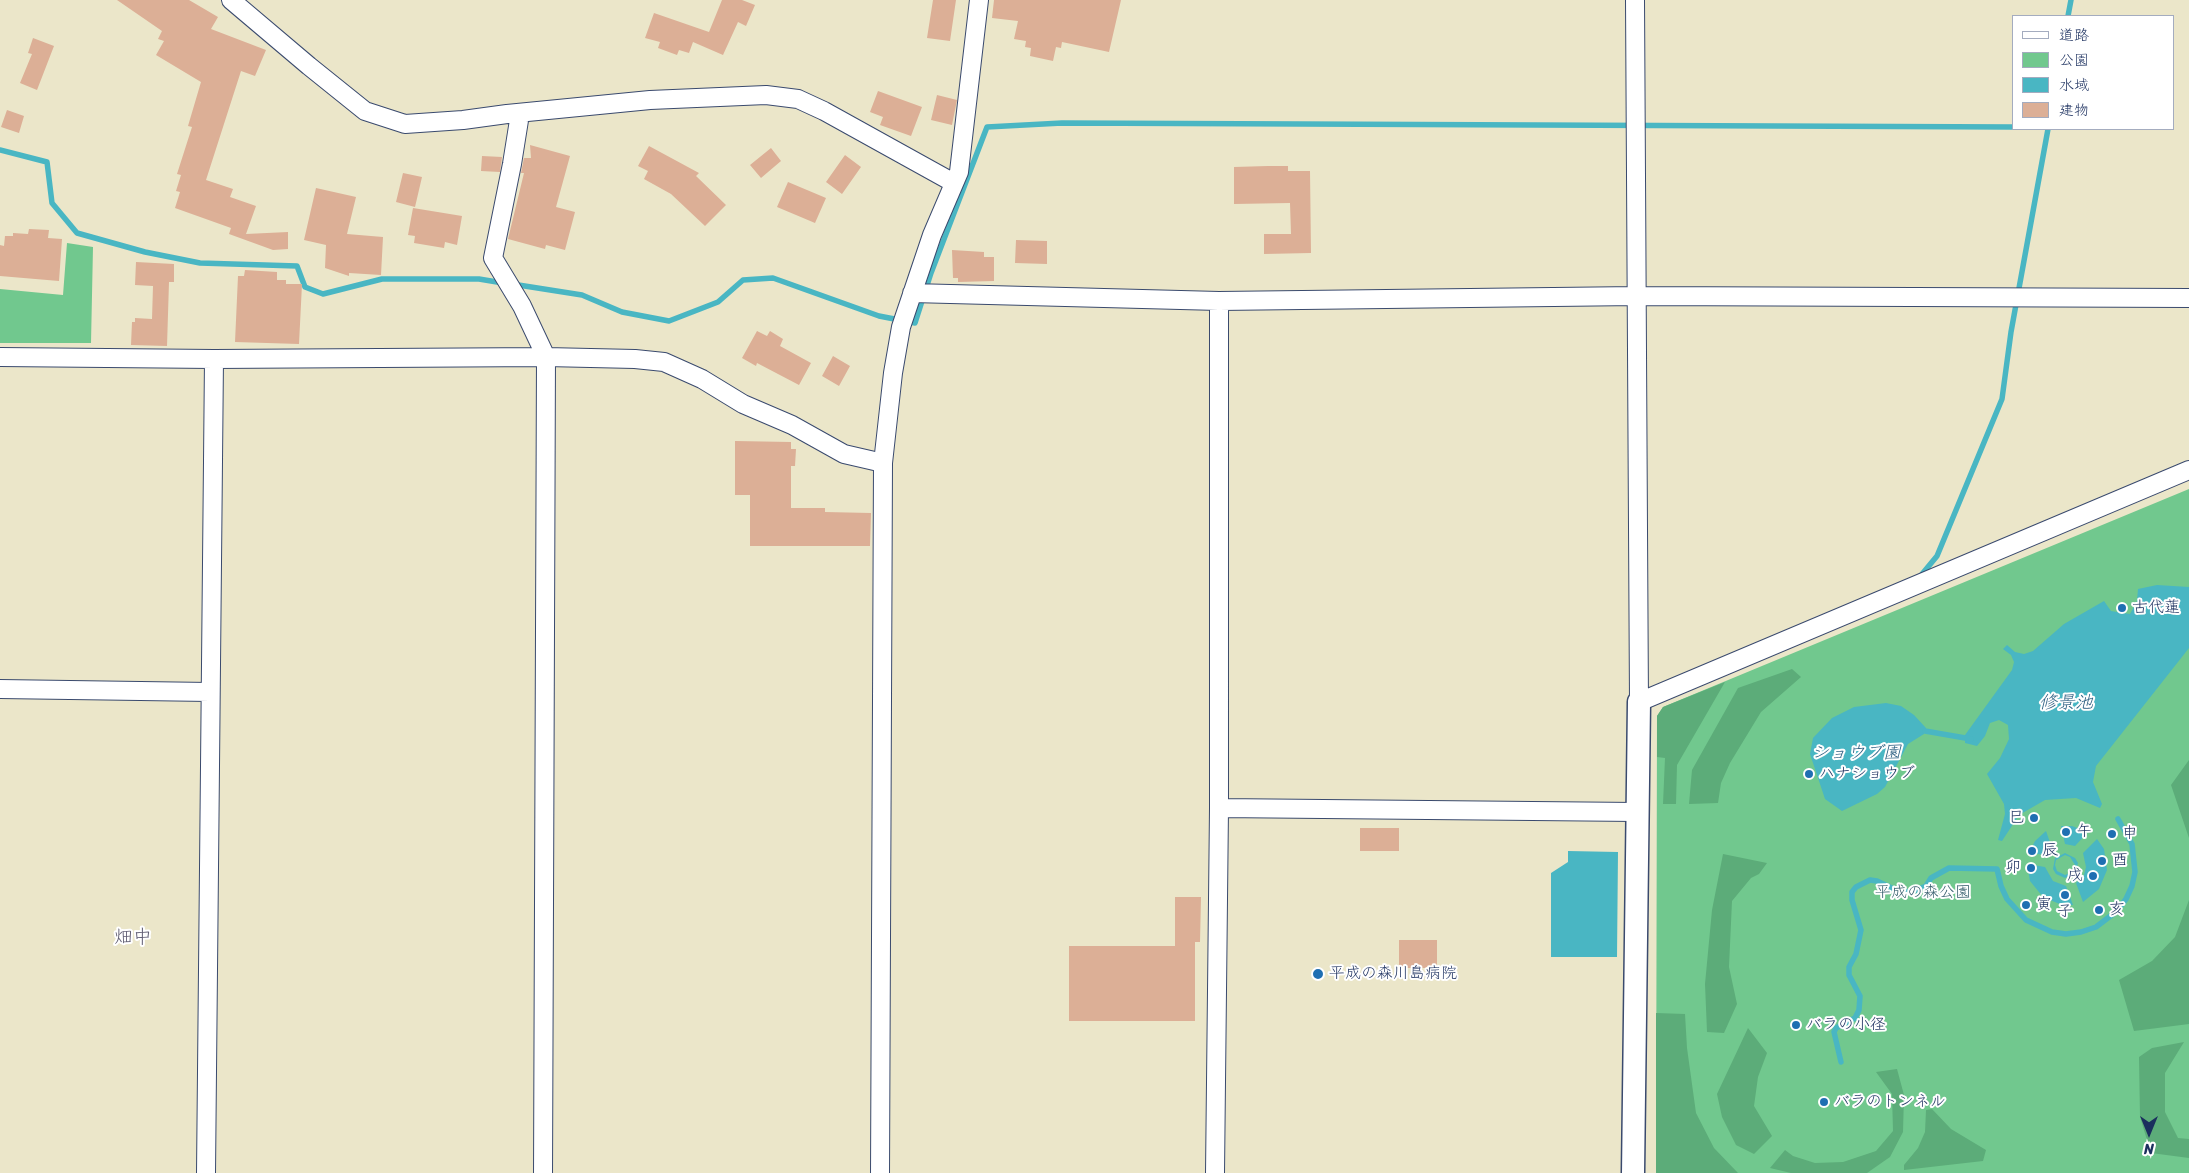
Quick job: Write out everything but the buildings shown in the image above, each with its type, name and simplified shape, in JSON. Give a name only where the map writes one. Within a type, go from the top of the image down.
[{"type":"street","points":[[231,0],[365,111],[405,124],[463,120],[650,100],[766,95],[798,99],[824,111],[954,183]]},
{"type":"street","points":[[880,1173],[883,462],[893,373],[901,327],[932,235],[959,172],[979,0]]},
{"type":"street","points":[[1633,1173],[1639,702],[1635,0]]},
{"type":"street","points":[[520,114],[493,258],[522,306],[546,357],[543,1173]]},
{"type":"street","points":[[912,293],[1219,301],[1637,296],[2189,298]]},
{"type":"street","points":[[1215,1173],[1219,808],[1219,301]]},
{"type":"street","points":[[0,357],[214,359],[546,357],[635,359],[664,362],[702,379],[743,404],[792,425],[844,454],[883,462]]},
{"type":"street","points":[[206,1173],[214,359]]},
{"type":"street","points":[[1639,702],[2189,470]]},
{"type":"street","points":[[0,689],[210,692]]},
{"type":"street","points":[[1219,808],[1637,812]]},
{"type":"green space","points":[[67,243],[93,247],[91,343],[0,343],[0,289],[63,295]]},
{"type":"green space","name":"平成の森公園","points":[[2189,489],[2189,1173],[1656,1173],[1657,716],[1663,707]]},
{"type":"green space","points":[[1792,669],[1801,677],[1761,712],[1730,763],[1721,783],[1718,803],[1689,804],[1692,770],[1738,688]]},
{"type":"green space","points":[[1725,682],[1677,765],[1676,804],[1663,804],[1665,758],[1657,757],[1657,716],[1663,707]]},
{"type":"green space","points":[[2189,760],[2189,838],[2171,785]]},
{"type":"green space","points":[[1723,854],[1767,863],[1759,874],[1751,878],[1732,901],[1729,967],[1737,1004],[1724,1033],[1707,1032],[1705,984],[1712,910]]},
{"type":"green space","points":[[2189,900],[2189,1024],[2134,1031],[2119,980],[2152,961],[2175,937]]},
{"type":"green space","points":[[1656,1013],[1685,1014],[1687,1048],[1696,1113],[1714,1148],[1738,1173],[1656,1173]]},
{"type":"green space","points":[[1748,1028],[1767,1053],[1758,1077],[1754,1106],[1772,1136],[1754,1154],[1736,1145],[1722,1117],[1717,1094]]},
{"type":"green space","points":[[2184,1042],[2165,1073],[2165,1112],[2178,1138],[2189,1139],[2189,1158],[2151,1153],[2140,1117],[2139,1057],[2152,1048]]},
{"type":"green space","points":[[1897,1069],[1904,1095],[1903,1132],[1890,1157],[1867,1173],[1791,1173],[1770,1168],[1785,1150],[1793,1156],[1815,1163],[1843,1162],[1876,1151],[1893,1131],[1892,1094],[1876,1072]]},
{"type":"green space","points":[[1932,1109],[1951,1129],[1986,1150],[1983,1161],[1904,1170],[1904,1165],[1918,1148],[1925,1132],[1926,1110]]},
{"type":"water","name":"修景池","points":[[2157,585],[2189,587],[2189,648],[2096,766],[2093,782],[2102,804],[2100,808],[2076,798],[2045,800],[2019,815],[2002,841],[1998,840],[2005,814],[2004,804],[1987,774],[2000,758],[2009,739],[2008,725],[1999,720],[1990,723],[1985,736],[1977,746],[1965,743],[1965,735],[2012,670],[2014,662],[2011,655],[2003,649],[2007,645],[2015,652],[2024,654],[2033,651],[2064,624],[2104,601],[2111,611],[2130,614],[2137,601],[2138,589]]},
{"type":"water","name":"ショウブ園","points":[[1886,703],[1901,706],[1914,715],[1926,728],[1924,734],[1908,744],[1885,787],[1877,794],[1842,811],[1825,799],[1810,754],[1813,738],[1832,718],[1854,707]]},
{"type":"water","points":[[2061,826],[2072,826],[2088,832],[2075,846],[2065,844]]},
{"type":"water","points":[[2046,831],[2052,848],[2047,855],[2029,853],[2035,841]]},
{"type":"water","points":[[2097,839],[2104,849],[2107,870],[2099,889],[2083,902],[2076,883],[2084,875],[2086,867],[2083,853]]},
{"type":"water","points":[[1568,851],[1618,852],[1617,957],[1551,957],[1551,873],[1568,862]]},
{"type":"water","points":[[2065,853],[2075,858],[2078,863],[2075,873],[2065,878],[2056,874],[2053,869],[2055,858]],"holes":[[[2065,855],[2070,857],[2075,865],[2074,871],[2065,875],[2057,871],[2056,860]]]},
{"type":"water","points":[[2027,864],[2045,867],[2053,881],[2066,886],[2073,905],[2062,905],[2043,897],[2030,881]]},
{"type":"waterway","points":[[2068,15],[2071,0]]},
{"type":"waterway","points":[[512,284],[582,295],[622,312],[669,321],[718,302],[743,280],[773,278],[879,316],[915,323],[931,273],[987,127],[1062,123],[2012,127]]},
{"type":"waterway","points":[[1918,579],[1937,556],[2002,399],[2011,332],[2048,130]]},
{"type":"waterway","points":[[0,150],[47,162],[52,203],[77,233],[145,252],[200,263],[297,266],[305,287],[323,294],[382,279],[479,279],[503,283]]},
{"type":"waterway","points":[[1925,731],[1971,739]]},
{"type":"waterway","points":[[1841,1062],[1834,1032],[1836,1028],[1855,1018],[1859,1010],[1860,996],[1849,975],[1849,967],[1856,954],[1861,930],[1852,900],[1852,892],[1856,887],[1870,880],[1877,881],[1898,891],[1912,892],[1926,886],[1931,878],[1949,868],[1997,869],[2001,886],[2007,899],[2026,920],[2052,932],[2066,934],[2081,932],[2096,927],[2117,911],[2126,899],[2132,886],[2135,872],[2132,844],[2118,819]]},
{"type":"place","name":"古代蓮","points":[[2122,608]]},
{"type":"place","name":"ハナショウブ","points":[[1809,774]]},
{"type":"place","name":"巳","points":[[2034,818]]},
{"type":"place","name":"午","points":[[2066,832]]},
{"type":"place","name":"申","points":[[2112,834]]},
{"type":"place","name":"辰","points":[[2032,851]]},
{"type":"place","name":"酉","points":[[2102,861]]},
{"type":"place","name":"卯","points":[[2031,868]]},
{"type":"place","name":"戌","points":[[2093,876]]},
{"type":"place","name":"子","points":[[2065,895]]},
{"type":"place","name":"寅","points":[[2026,905]]},
{"type":"place","name":"亥","points":[[2099,910]]},
{"type":"place","name":"平成の森川島病院","points":[[1318,974]]},
{"type":"place","name":"バラの小径","points":[[1796,1025]]},
{"type":"place","name":"バラのトンネル","points":[[1824,1102]]},
{"type":"district","name":"畑中","points":[[133,938]]}]
